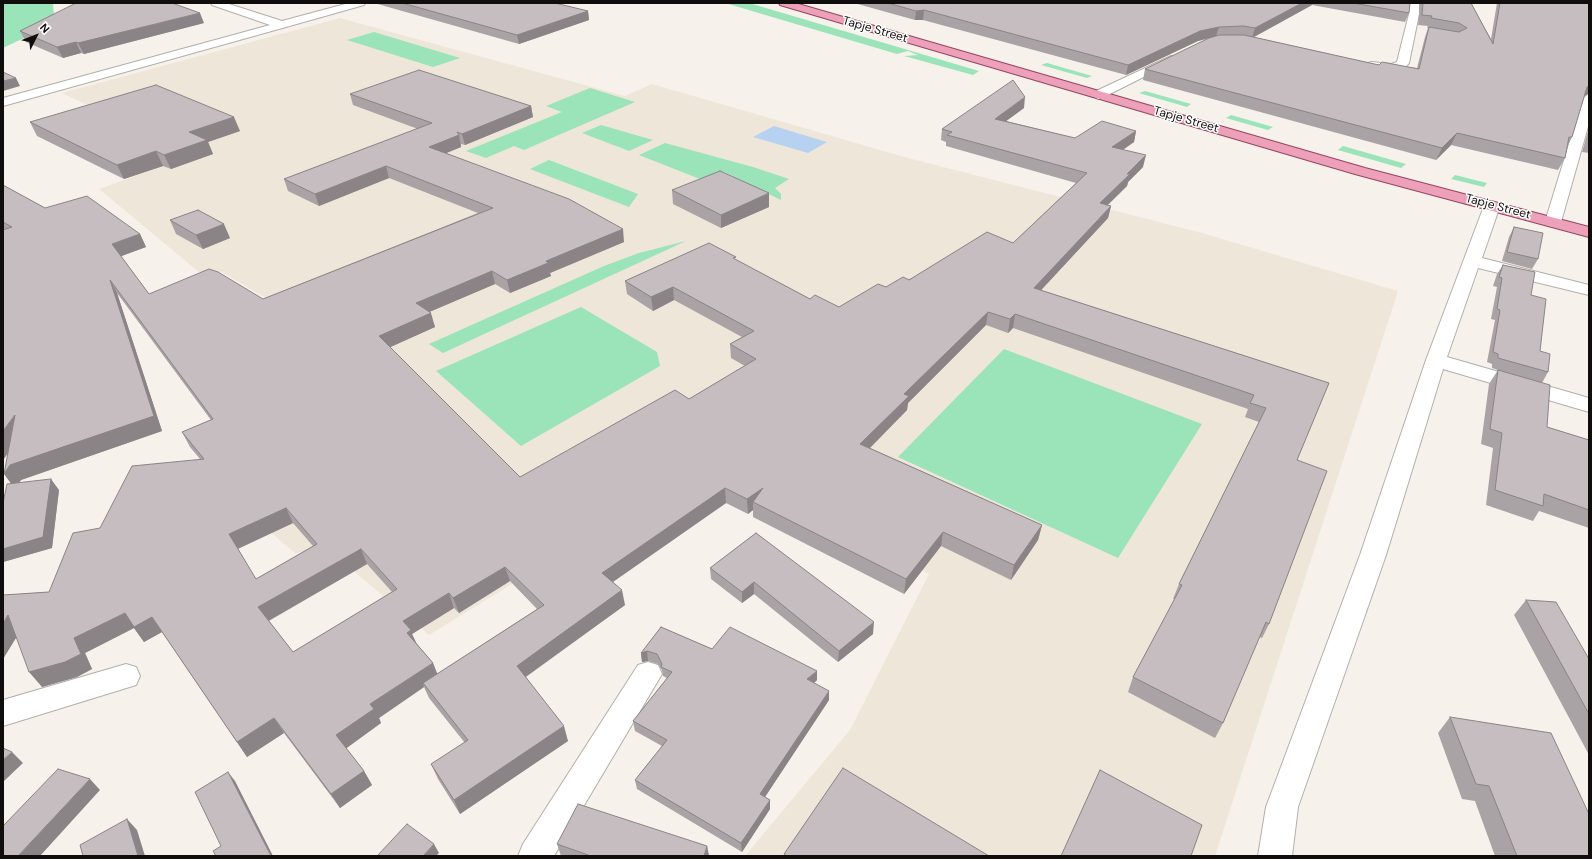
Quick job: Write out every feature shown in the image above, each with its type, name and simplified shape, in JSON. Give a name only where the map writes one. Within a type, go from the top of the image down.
[{"type":"main road","name":"Tapje Street","points":[[784,3],[1360,170],[1589,232]]},
{"type":"street","points":[[216,3],[282,25]]},
{"type":"street","points":[[3,102],[360,3]]},
{"type":"street","points":[[1358,65],[1391,68],[1398,67],[1403,63],[1414,31],[1414,3]]},
{"type":"street","points":[[1098,94],[1181,54]]},
{"type":"street","points":[[1553,222],[1574,154],[1589,98]]},
{"type":"street","points":[[1275,856],[1282,807],[1373,555],[1436,360],[1492,206]]},
{"type":"street","points":[[1472,261],[1587,290]]},
{"type":"street","points":[[1436,360],[1589,405]]},
{"type":"street","points":[[535,856],[648,674]]},
{"type":"street","points":[[3,713],[126,676]]},
{"type":"shaded area","points":[[340,18],[625,96],[652,84],[908,158],[1202,233],[1398,291],[1215,856],[745,856],[850,730],[929,574],[706,465],[429,635],[322,544],[296,554],[246,511],[316,328],[222,272],[206,278],[99,189],[154,169],[190,153],[62,93]]},
{"type":"green space","points":[[3,3],[53,3],[54,16],[43,29],[3,48]]},
{"type":"green space","points":[[725,3],[749,3],[979,71],[973,75],[904,56],[918,55],[908,51],[897,54]]},
{"type":"green space","points":[[374,32],[460,58],[433,67],[347,40]]},
{"type":"green space","points":[[1047,63],[1092,76],[1087,78],[1041,65]]},
{"type":"green space","points":[[590,88],[635,102],[524,150],[514,146],[486,158],[466,151],[562,112],[546,106]]},
{"type":"green space","points":[[1145,91],[1191,104],[1187,107],[1139,93]]},
{"type":"green space","points":[[1231,115],[1273,127],[1268,130],[1226,118]]},
{"type":"green space","points":[[601,125],[653,140],[629,151],[582,133]]},
{"type":"green space","points":[[665,143],[753,167],[789,179],[775,188],[781,194],[781,200],[724,172],[705,181],[639,155]]},
{"type":"green space","points":[[1343,146],[1406,164],[1401,168],[1338,150]]},
{"type":"green space","points":[[549,160],[638,194],[629,207],[530,169]]},
{"type":"green space","points":[[1455,175],[1487,183],[1484,187],[1451,179]]},
{"type":"green space","points":[[686,241],[443,353],[429,344],[604,266],[639,253]]},
{"type":"green space","points":[[581,307],[657,352],[660,366],[521,446],[436,371]]},
{"type":"green space","points":[[1004,349],[1202,424],[1118,558],[898,457]]},
{"type":"water","points":[[774,126],[827,142],[808,153],[753,137]]},
{"type":"building","points":[[76,3],[172,3],[200,13],[57,47],[20,31]]},
{"type":"building","points":[[402,3],[555,3],[588,11],[517,35]]},
{"type":"building","points":[[888,3],[1302,3],[1255,28],[1244,26],[1219,27],[1200,31],[1128,65],[924,10],[916,11]]},
{"type":"building","points":[[1353,3],[1410,3],[1409,13]]},
{"type":"building","points":[[1423,3],[1471,3],[1493,44],[1500,3],[1589,3],[1589,86],[1587,87],[1572,137],[1569,137],[1565,158],[1457,133],[1442,148],[1145,69],[1209,38],[1219,35],[1244,35],[1379,65],[1382,62],[1419,69],[1429,27],[1459,32],[1467,28],[1459,23],[1422,15]]},
{"type":"building","points":[[419,70],[531,106],[462,134],[457,132],[459,135],[429,147],[569,199],[623,229],[546,261],[548,263],[507,280],[492,271],[416,303],[431,313],[379,336],[520,477],[675,390],[689,399],[756,359],[730,344],[754,331],[673,287],[651,297],[625,281],[709,243],[736,257],[733,258],[810,299],[815,295],[839,307],[878,284],[886,287],[903,277],[909,280],[987,232],[1013,243],[1087,173],[947,135],[952,132],[942,129],[1013,80],[1025,97],[995,119],[1075,138],[1102,121],[1136,131],[1112,147],[1146,155],[1127,174],[1130,174],[1100,203],[1111,206],[1034,288],[1329,383],[1297,460],[1327,471],[1269,624],[1266,622],[1223,723],[1133,677],[1182,585],[1179,584],[1266,408],[1250,403],[1254,395],[1015,314],[1010,319],[988,312],[904,394],[909,396],[860,444],[1042,525],[1014,565],[943,532],[906,579],[753,502],[763,488],[747,499],[725,488],[602,573],[622,590],[517,666],[564,726],[454,800],[431,764],[468,740],[423,683],[544,605],[505,567],[453,598],[449,593],[403,621],[411,630],[407,633],[433,663],[370,704],[374,709],[336,735],[364,771],[331,794],[274,718],[237,742],[152,617],[134,627],[125,613],[74,638],[81,654],[65,662],[29,672],[8,615],[3,624],[3,595],[49,592],[73,533],[100,528],[132,466],[204,459],[182,432],[213,419],[110,280],[154,416],[10,465],[4,474],[15,415],[3,431],[3,230],[12,227],[3,222],[3,185],[45,208],[87,196],[140,234],[112,244],[149,294],[209,269],[218,272],[263,299],[493,208],[386,166],[315,194],[284,179],[432,123],[350,94]],"holes":[[[286,508],[317,544],[256,579],[229,534]],[[361,549],[397,589],[293,652],[258,607]]]},
{"type":"building","points":[[3,72],[16,78],[3,81]]},
{"type":"building","points":[[156,85],[234,117],[189,132],[207,140],[164,155],[156,151],[117,165],[30,122]]},
{"type":"building","points":[[720,171],[769,193],[721,215],[672,190]]},
{"type":"building","points":[[198,210],[224,224],[196,235],[170,220]]},
{"type":"building","points":[[1514,227],[1543,233],[1538,259],[1507,252]]},
{"type":"building","points":[[1503,265],[1535,272],[1531,295],[1546,299],[1540,351],[1550,354],[1548,372],[1498,358],[1498,354],[1493,352],[1500,310],[1497,309],[1502,278],[1499,277]]},
{"type":"building","points":[[1498,370],[1550,385],[1547,427],[1589,440],[1589,510],[1544,494],[1543,506],[1495,490],[1502,433],[1490,429]]},
{"type":"building","points":[[51,479],[43,537],[3,549],[3,503],[7,484]]},
{"type":"building","points":[[756,533],[874,622],[839,651],[754,582],[742,592],[710,568]]},
{"type":"building","points":[[1526,600],[1556,602],[1589,659],[1589,714]]},
{"type":"building","points":[[661,627],[712,649],[730,627],[817,671],[807,679],[829,691],[760,794],[770,800],[741,843],[635,780],[667,740],[633,721],[672,672],[661,667],[662,664],[657,654],[647,651],[641,653]]},
{"type":"building","points":[[1450,717],[1551,733],[1589,814],[1589,856],[1517,856],[1489,786],[1476,784]]},
{"type":"building","points":[[3,748],[12,752],[3,760]]},
{"type":"building","points":[[843,768],[989,856],[787,856],[784,854]]},
{"type":"building","points":[[58,769],[90,779],[18,856],[3,856],[3,826]]},
{"type":"building","points":[[1100,770],[1202,825],[1191,856],[1061,856]]},
{"type":"building","points":[[228,772],[271,856],[216,856],[213,851],[221,846],[195,792]]},
{"type":"building","points":[[578,804],[707,846],[704,856],[591,856],[557,844]]},
{"type":"building","points":[[127,819],[138,856],[83,856],[80,845]]},
{"type":"building","points":[[407,824],[434,844],[423,856],[377,856]]}]
